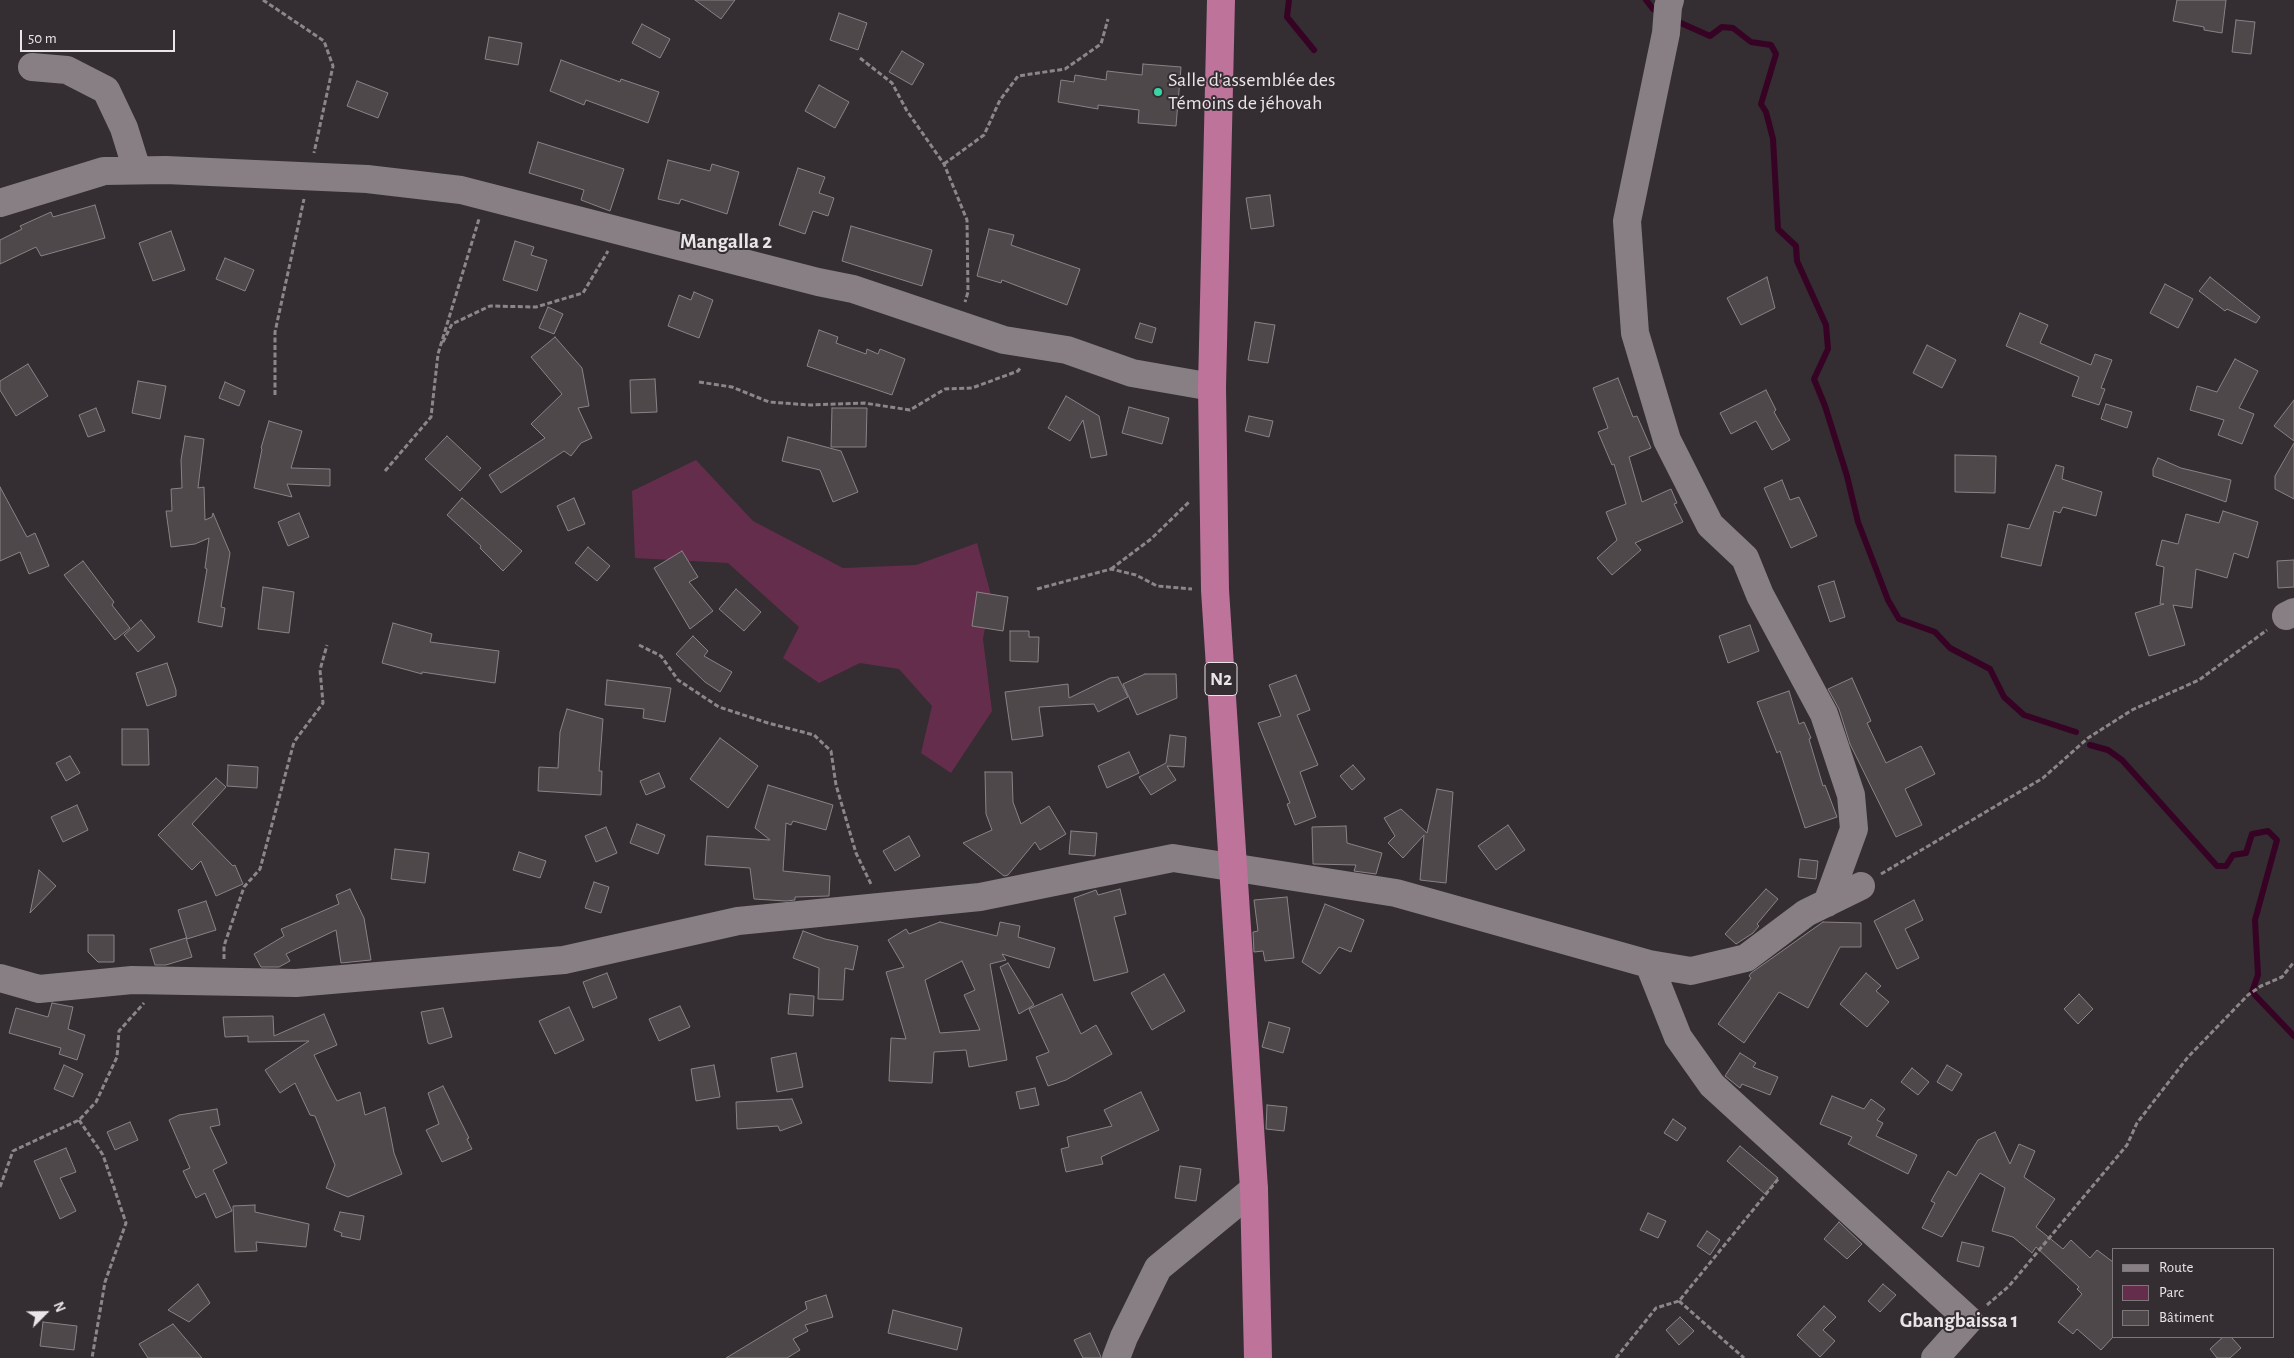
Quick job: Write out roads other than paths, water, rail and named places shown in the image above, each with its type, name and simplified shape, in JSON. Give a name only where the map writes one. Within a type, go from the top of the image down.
[{"type":"highway","name":"N2","points":[[1220,0],[1212,387],[1215,590],[1254,1189],[1258,1358]]},
{"type":"street","points":[[1670,0],[1666,33],[1627,221],[1635,333],[1667,440],[1710,525],[1745,558],[1760,595],[1824,714],[1851,795],[1854,829],[1827,903]]},
{"type":"street","points":[[32,68],[67,70],[106,90],[124,128],[137,170]]},
{"type":"street","points":[[0,203],[104,171],[137,170],[367,178],[461,190],[818,282],[853,289],[1004,340],[1068,350],[1132,374],[1212,387]]},
{"type":"street","points":[[0,978],[39,989],[132,980],[296,983],[564,960],[738,921],[980,897],[1173,858],[1396,893],[1649,964],[1690,971],[1746,958],[1806,913],[1861,886]]},
{"type":"street","points":[[1649,964],[1678,1037],[1712,1085],[1969,1320],[1934,1358]]},
{"type":"street","points":[[1116,1358],[1124,1336],[1158,1268],[1254,1189]]},
{"type":"waterway","points":[[1289,0],[1287,17],[1314,50]]},
{"type":"waterway","points":[[1646,0],[1653,9],[1660,13]]},
{"type":"waterway","points":[[1674,20],[1710,36],[1722,27],[1733,28],[1751,42],[1771,45],[1776,54],[1761,104],[1766,112],[1773,139],[1778,229],[1796,246],[1797,261],[1826,325],[1828,349],[1814,379],[1825,406],[1847,476],[1858,522],[1888,600],[1899,619],[1935,632],[1950,648],[1990,669],[2004,697],[2024,715],[2076,732]]},
{"type":"waterway","points":[[2090,745],[2108,750],[2122,760],[2217,866],[2226,866],[2233,855],[2246,853],[2252,834],[2268,831],[2277,840],[2255,920],[2258,975],[2252,992],[2294,1036]]},
{"type":"place","name":"Salle d'assemblée des Témoins de jéhovah","points":[[1158,92]]},
{"type":"district","name":"Mangalla 2","points":[[726,242]]},
{"type":"district","name":"Gbangbaissa 1","points":[[1959,1321]]}]
